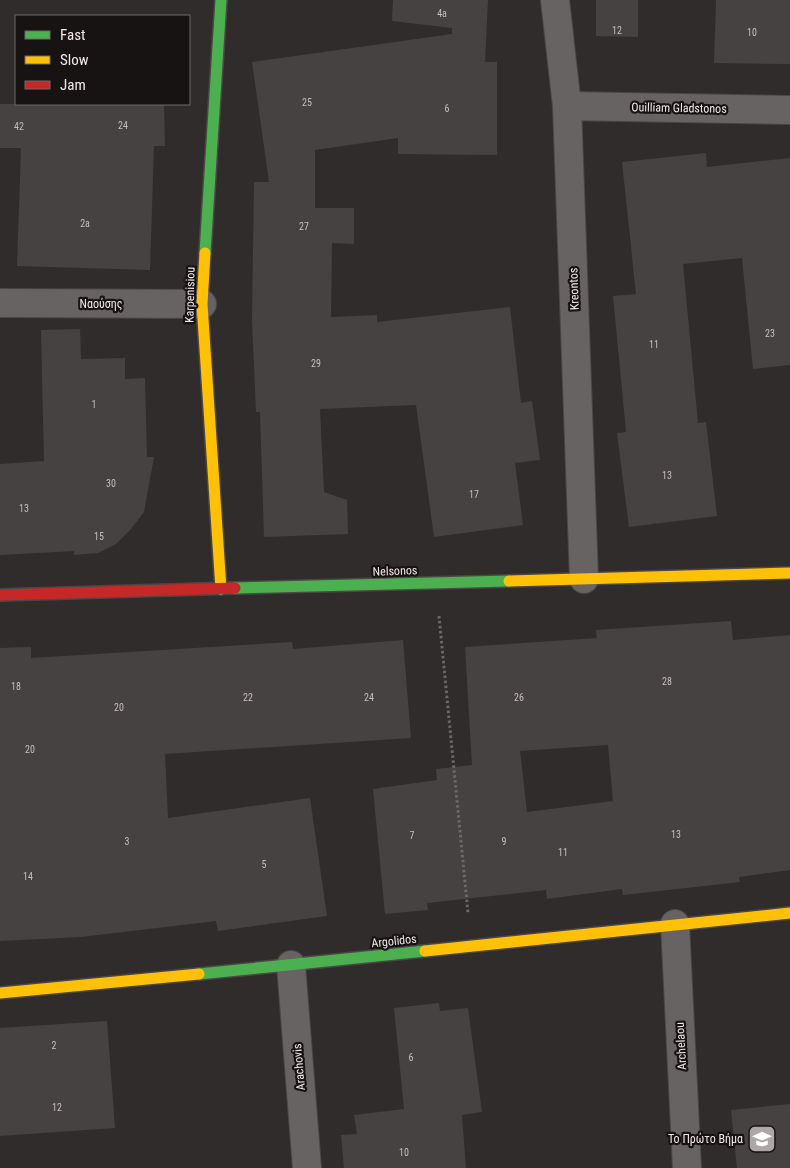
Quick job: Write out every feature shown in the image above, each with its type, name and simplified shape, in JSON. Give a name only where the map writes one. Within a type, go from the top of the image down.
[{"type":"street","name":"Karpenisiou","points":[[221,0],[202,304],[221,590]]},
{"type":"street","name":"Kreontos","points":[[555,0],[567,106],[584,579]]},
{"type":"street","name":"Ouilliam Gladstonos","points":[[567,106],[790,110]]},
{"type":"street","name":"Ναούσης","points":[[0,303],[202,304]]},
{"type":"street","name":"Nelsonos","points":[[0,595],[790,573]]},
{"type":"street","name":"Argolidos","points":[[0,993],[790,913]]},
{"type":"street","name":"Archelaou","points":[[675,924],[687,1168]]},
{"type":"street","name":"Arachovis","points":[[291,965],[307,1168]]},
{"type":"path","points":[[436,583],[471,946]]},
{"type":"building","points":[[393,0],[488,0],[485,62],[497,62],[497,155],[398,154],[398,138],[315,150],[315,208],[354,208],[354,244],[332,243],[331,317],[377,315],[377,322],[510,307],[521,403],[532,401],[540,460],[515,463],[523,525],[434,537],[416,405],[320,409],[324,492],[347,500],[348,534],[264,537],[260,412],[256,412],[252,320],[254,182],[269,182],[252,62],[452,34],[452,28],[392,21]]},
{"type":"building","points":[[596,0],[638,0],[638,37],[596,36]]},
{"type":"building","points":[[716,0],[790,0],[790,64],[714,63]]},
{"type":"building","points":[[0,104],[164,105],[165,146],[154,146],[150,270],[17,266],[21,148],[0,148]]},
{"type":"building","points":[[706,153],[707,167],[790,158],[790,365],[753,369],[742,258],[683,264],[698,423],[706,422],[717,516],[629,527],[617,433],[626,432],[613,296],[636,294],[622,162]]},
{"type":"building","points":[[80,329],[81,359],[125,358],[125,379],[145,378],[147,457],[154,457],[144,512],[116,544],[98,553],[74,555],[74,551],[0,555],[0,464],[44,461],[41,330]]},
{"type":"building","points":[[731,621],[733,640],[790,635],[790,870],[739,877],[740,882],[623,895],[622,889],[547,899],[546,890],[427,903],[428,910],[385,914],[373,789],[437,780],[436,769],[472,765],[465,647],[597,638],[596,630]],"holes":[[[608,745],[613,801],[527,812],[520,751]]]},
{"type":"building","points":[[403,640],[411,738],[165,754],[168,818],[310,798],[327,916],[218,931],[216,921],[81,937],[0,941],[0,648],[31,647],[31,658],[292,642],[293,649]]},
{"type":"building","points":[[439,1003],[440,1011],[468,1008],[482,1112],[462,1115],[466,1168],[344,1168],[341,1135],[357,1134],[354,1115],[404,1109],[394,1008]]},
{"type":"building","points":[[107,1021],[115,1128],[0,1136],[0,1028]]},
{"type":"building","name":"Το Πρώτο Βήμα","points":[[790,1104],[790,1168],[737,1168],[731,1110]]},
{"type":"traffic: fast","points":[[205,253],[221,0]]},
{"type":"traffic: fast","points":[[235,588],[509,581]]},
{"type":"traffic: fast","points":[[199,974],[425,951]]},
{"type":"traffic: slow","points":[[205,253],[202,304],[221,589]]},
{"type":"traffic: slow","points":[[509,581],[790,573]]},
{"type":"traffic: slow","points":[[425,951],[790,913]]},
{"type":"traffic: slow","points":[[0,993],[199,974]]},
{"type":"traffic: jam","points":[[0,595],[235,588]]},
{"type":"place","name":"Το Πρώτο Βήμα","points":[[762,1139]]}]
